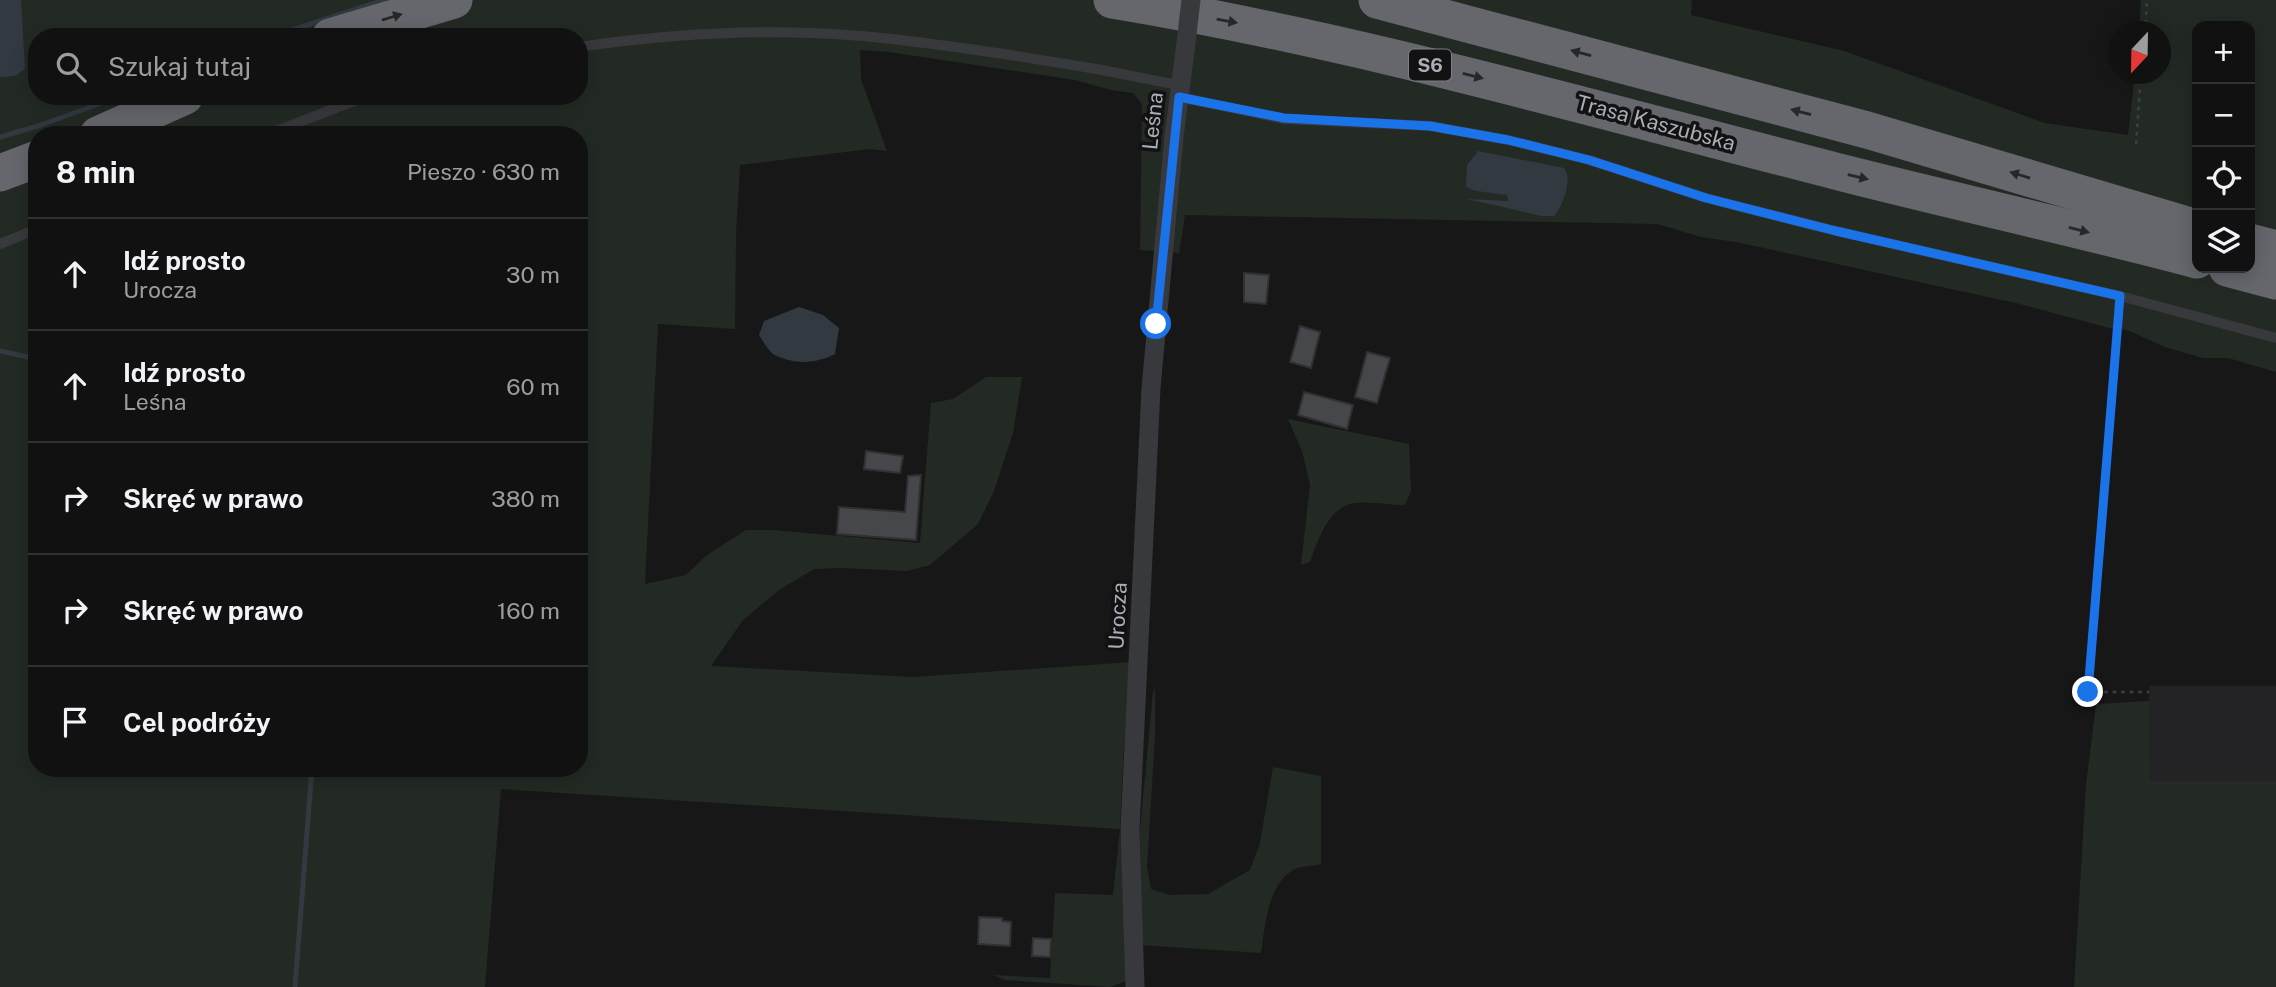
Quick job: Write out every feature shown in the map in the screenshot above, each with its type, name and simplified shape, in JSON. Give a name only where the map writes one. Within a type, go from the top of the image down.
[{"type":"highway","points":[[360,28],[454,0]]},
{"type":"highway","name":"Trasa Kaszubska","points":[[1112,0],[1276,30],[1411,61],[1832,170],[2192,259]]},
{"type":"highway","name":"S6","points":[[1377,0],[1867,130],[2192,227]]},
{"type":"highway","points":[[117,126],[165,105]]},
{"type":"highway","points":[[0,173],[28,162]]},
{"type":"highway","points":[[2255,243],[2276,249]]},
{"type":"highway","points":[[2246,273],[2276,281]]},
{"type":"street","name":"Leśna","points":[[1163,247],[1191,0]]},
{"type":"street","name":"Urocza","points":[[1135,987],[1130,830],[1151,388],[1163,247]]},
{"type":"lane","points":[[588,46],[701,34],[762,33],[889,39],[949,46],[1180,91],[1284,118],[1430,126],[1508,140],[1589,160],[1706,198],[1836,231],[2120,296],[2276,338]]},
{"type":"lane","points":[[289,126],[344,105]]},
{"type":"lane","points":[[0,244],[28,233]]},
{"type":"path","points":[[2146,21],[2147,0]]},
{"type":"path","points":[[2136,144],[2140,84]]},
{"type":"path","points":[[2120,296],[2088,692],[2149,692]]},
{"type":"shaded area","points":[[0,0],[1692,0],[1691,15],[1844,51],[2045,123],[2128,135],[2134,84],[2171,84],[2171,21],[2140,21],[2141,0],[2276,0],[2276,372],[2228,358],[2203,358],[2165,347],[2127,330],[2113,329],[2020,304],[1736,242],[1701,237],[1657,224],[1185,215],[1179,253],[1140,250],[1142,104],[1133,93],[1075,80],[860,50],[861,79],[887,151],[870,149],[740,165],[735,329],[658,324],[645,584],[686,575],[707,555],[746,530],[920,543],[931,403],[953,399],[986,377],[1022,377],[1013,433],[994,491],[978,524],[930,565],[907,571],[814,569],[779,590],[743,620],[711,666],[913,677],[1132,662],[1124,744],[1120,829],[501,789],[485,987],[0,987]]},
{"type":"shaded area","points":[[0,0],[21,0],[25,69],[15,76],[0,77]]},
{"type":"shaded area","points":[[1478,151],[1564,168],[1568,178],[1566,192],[1554,216],[1542,216],[1467,199],[1508,201],[1507,195],[1466,187],[1467,165]]},
{"type":"shaded area","points":[[799,307],[823,315],[839,328],[835,354],[820,360],[796,361],[781,358],[767,348],[759,335],[764,321]]},
{"type":"shaded area","points":[[1288,419],[1409,444],[1411,491],[1405,505],[1355,503],[1346,506],[1331,517],[1325,526],[1310,562],[1301,565],[1310,485],[1302,451]]},
{"type":"shaded area","points":[[2149,686],[2276,686],[2276,781],[2149,781]]},
{"type":"shaded area","points":[[1155,688],[1155,737],[1147,867],[1151,889],[1169,895],[1208,894],[1250,870],[1260,843],[1273,767],[1321,776],[1321,864],[1293,870],[1284,877],[1269,908],[1261,953],[1141,945],[1140,830]]},
{"type":"shaded area","points":[[2149,701],[2150,781],[2276,781],[2276,987],[2074,987],[2086,784],[2096,704]]},
{"type":"shaded area","points":[[1120,829],[1130,975],[1124,982],[1110,987],[1005,980],[993,975],[1050,978],[1055,893],[1113,895]]},
{"type":"building","points":[[1244,273],[1269,275],[1266,304],[1244,302]]},
{"type":"building","points":[[1300,326],[1320,332],[1311,368],[1290,362]]},
{"type":"building","points":[[1367,352],[1390,358],[1377,403],[1355,397]]},
{"type":"building","points":[[1304,392],[1353,405],[1347,429],[1298,415]]},
{"type":"building","points":[[866,451],[903,456],[900,473],[864,469]]},
{"type":"building","points":[[921,475],[916,540],[837,534],[839,507],[905,512],[908,476]]},
{"type":"building","points":[[979,917],[1002,918],[1002,921],[1011,922],[1010,946],[978,944]]},
{"type":"building","points":[[1033,938],[1051,939],[1050,957],[1032,956]]},
{"type":"waterway","points":[[298,28],[384,0]]},
{"type":"waterway","points":[[38,126],[96,105]]},
{"type":"waterway","points":[[0,137],[28,129]]},
{"type":"waterway","points":[[0,351],[28,357]]},
{"type":"waterway","points":[[295,987],[311,777]]},
{"type":"route","points":[[1156,324],[1179,97],[1284,118],[1430,126],[1508,140],[1589,160],[1706,198],[1836,231],[2120,296],[2088,692]]}]
